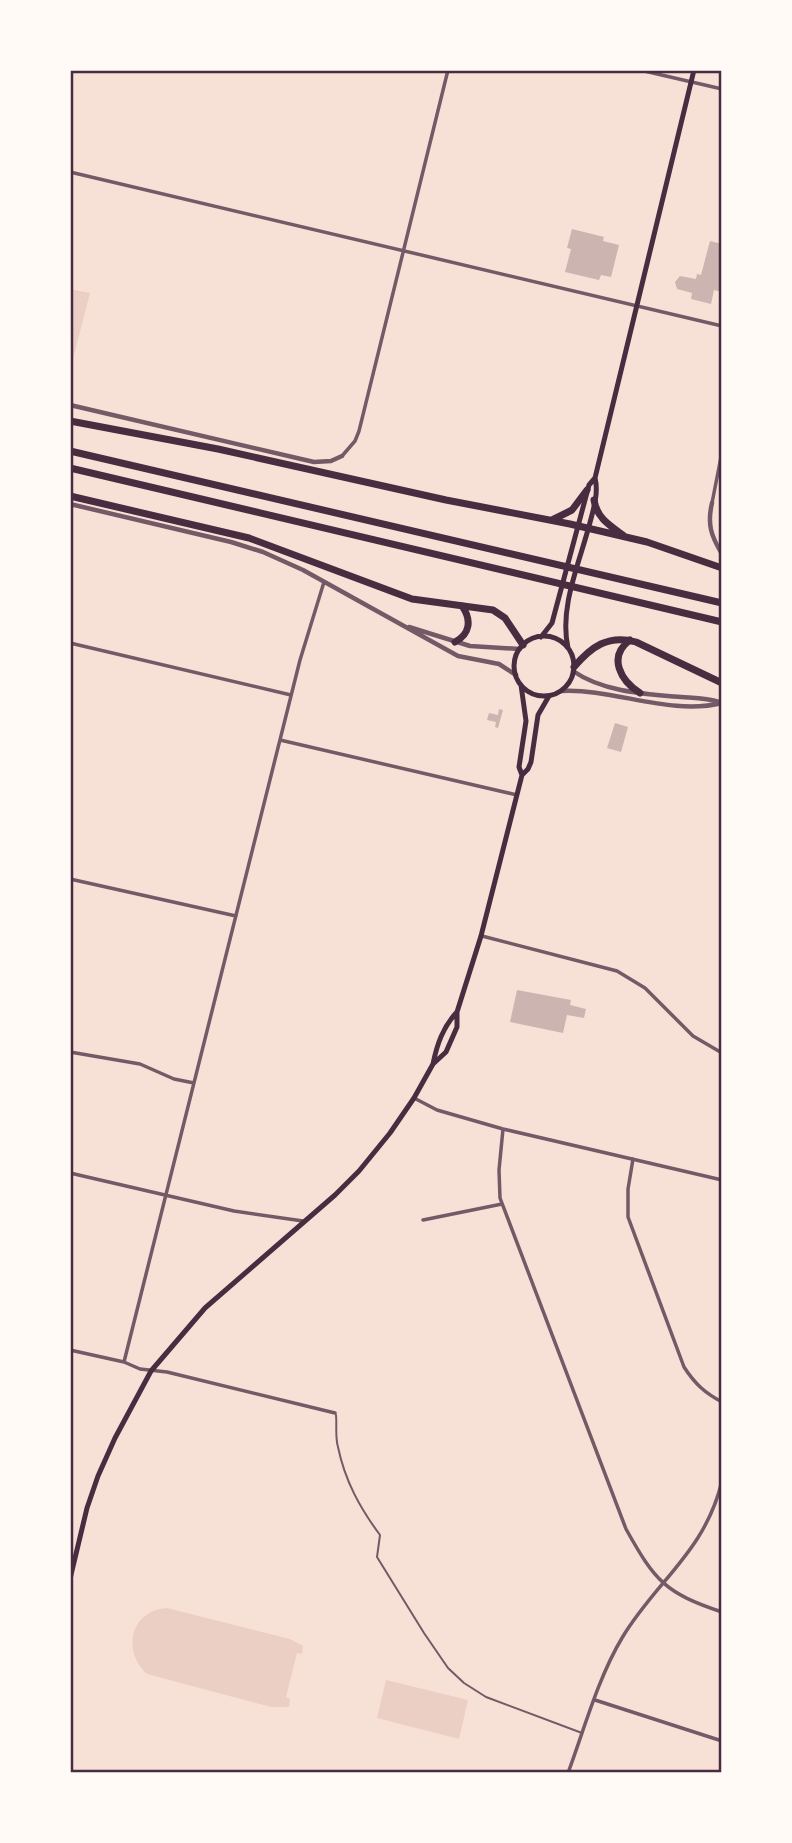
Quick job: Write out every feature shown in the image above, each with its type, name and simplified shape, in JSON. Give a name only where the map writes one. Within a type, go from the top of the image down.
[{"type":"highway","points":[[70,421],[588,528],[659,546],[722,568]]},
{"type":"highway","points":[[70,451],[722,603]]},
{"type":"highway","points":[[70,468],[722,622]]},
{"type":"highway","points":[[551,520],[572,510],[587,490]]},
{"type":"highway","points":[[70,496],[249,538],[400,596],[426,602],[486,608],[500,613],[513,627],[521,647]]},
{"type":"highway","points":[[594,500],[603,519],[626,537]]},
{"type":"highway","points":[[455,642],[464,637],[468,629],[468,617],[462,606]]},
{"type":"highway","points":[[573,669],[597,645],[610,640],[630,640],[722,683]]},
{"type":"highway","points":[[630,640],[621,651],[620,673],[627,684],[640,693]]},
{"type":"main road","points":[[522,775],[519,767],[526,721],[515,661],[521,647],[541,637],[552,623],[587,490],[595,478],[694,70]]},
{"type":"main road","points":[[521,685],[533,694],[549,696],[561,691],[570,681],[573,669],[565,632],[566,615],[597,487],[595,478]]},
{"type":"main road","points":[[541,637],[557,639],[568,648]]},
{"type":"main road","points":[[433,1064],[446,1052],[457,1027],[457,1012],[481,936],[522,775],[531,762],[538,715],[549,696]]},
{"type":"main road","points":[[70,1579],[88,1507],[104,1462],[151,1371],[205,1308],[359,1171],[387,1138],[414,1098],[433,1064],[437,1045],[447,1022],[457,1012]]},
{"type":"street","points":[[70,405],[314,462],[331,461],[350,449],[359,431],[448,70]]},
{"type":"street","points":[[640,70],[722,89]]},
{"type":"street","points":[[70,172],[722,326]]},
{"type":"street","points":[[722,452],[709,516],[710,535],[722,554]]},
{"type":"street","points":[[70,504],[231,542],[287,562],[458,656],[499,664],[516,675]]},
{"type":"street","points":[[124,1362],[279,740],[324,582]]},
{"type":"street","points":[[409,627],[455,642],[486,648],[521,647]]},
{"type":"street","points":[[70,643],[291,695]]},
{"type":"street","points":[[573,669],[595,683],[640,693],[721,703]]},
{"type":"street","points":[[561,691],[586,691],[667,704],[721,703]]},
{"type":"street","points":[[279,740],[517,794]]},
{"type":"street","points":[[70,879],[236,916]]},
{"type":"street","points":[[481,936],[617,971],[645,988],[693,1036],[722,1053]]},
{"type":"street","points":[[70,1052],[140,1064],[174,1079],[194,1083]]},
{"type":"street","points":[[414,1098],[437,1110],[503,1129],[722,1180]]},
{"type":"street","points":[[503,1129],[499,1170],[502,1204],[626,1529],[643,1560],[672,1592],[722,1612]]},
{"type":"street","points":[[633,1159],[628,1189],[628,1217],[684,1367],[706,1394],[722,1402]]},
{"type":"street","points":[[70,1172],[234,1211],[305,1221]]},
{"type":"street","points":[[424,1220],[502,1204]]},
{"type":"street","points":[[70,1350],[335,1413]]},
{"type":"street","points":[[568,1773],[595,1700],[622,1639],[638,1615],[692,1550],[712,1513],[722,1481]]},
{"type":"street","points":[[595,1700],[722,1741]]},
{"type":"lane","points":[[335,1413],[337,1445],[351,1486],[360,1508],[380,1535],[377,1557],[448,1668],[464,1683],[486,1697],[583,1733]]},
{"type":"shaded area","points":[[70,289],[90,293],[70,371]]},
{"type":"shaded area","points":[[167,1608],[290,1639],[303,1646],[302,1654],[297,1653],[286,1697],[290,1699],[289,1707],[271,1707],[147,1674],[134,1654],[134,1633],[145,1616],[155,1610]]},
{"type":"shaded area","points":[[386,1680],[468,1700],[459,1739],[377,1718]]},
{"type":"building","points":[[572,229],[604,237],[603,241],[619,245],[611,277],[601,275],[599,280],[565,272],[571,249],[567,248]]},
{"type":"building","points":[[710,241],[722,244],[722,292],[714,290],[711,304],[691,299],[692,293],[677,289],[675,282],[680,276],[696,279],[697,274],[701,275]]},
{"type":"building","points":[[499,709],[503,710],[498,728],[495,727],[496,722],[487,720],[489,713],[498,715]]},
{"type":"building","points":[[615,723],[628,727],[621,752],[607,748]]},
{"type":"building","points":[[517,990],[571,1000],[570,1005],[586,1009],[584,1018],[567,1015],[563,1033],[510,1022]]}]
